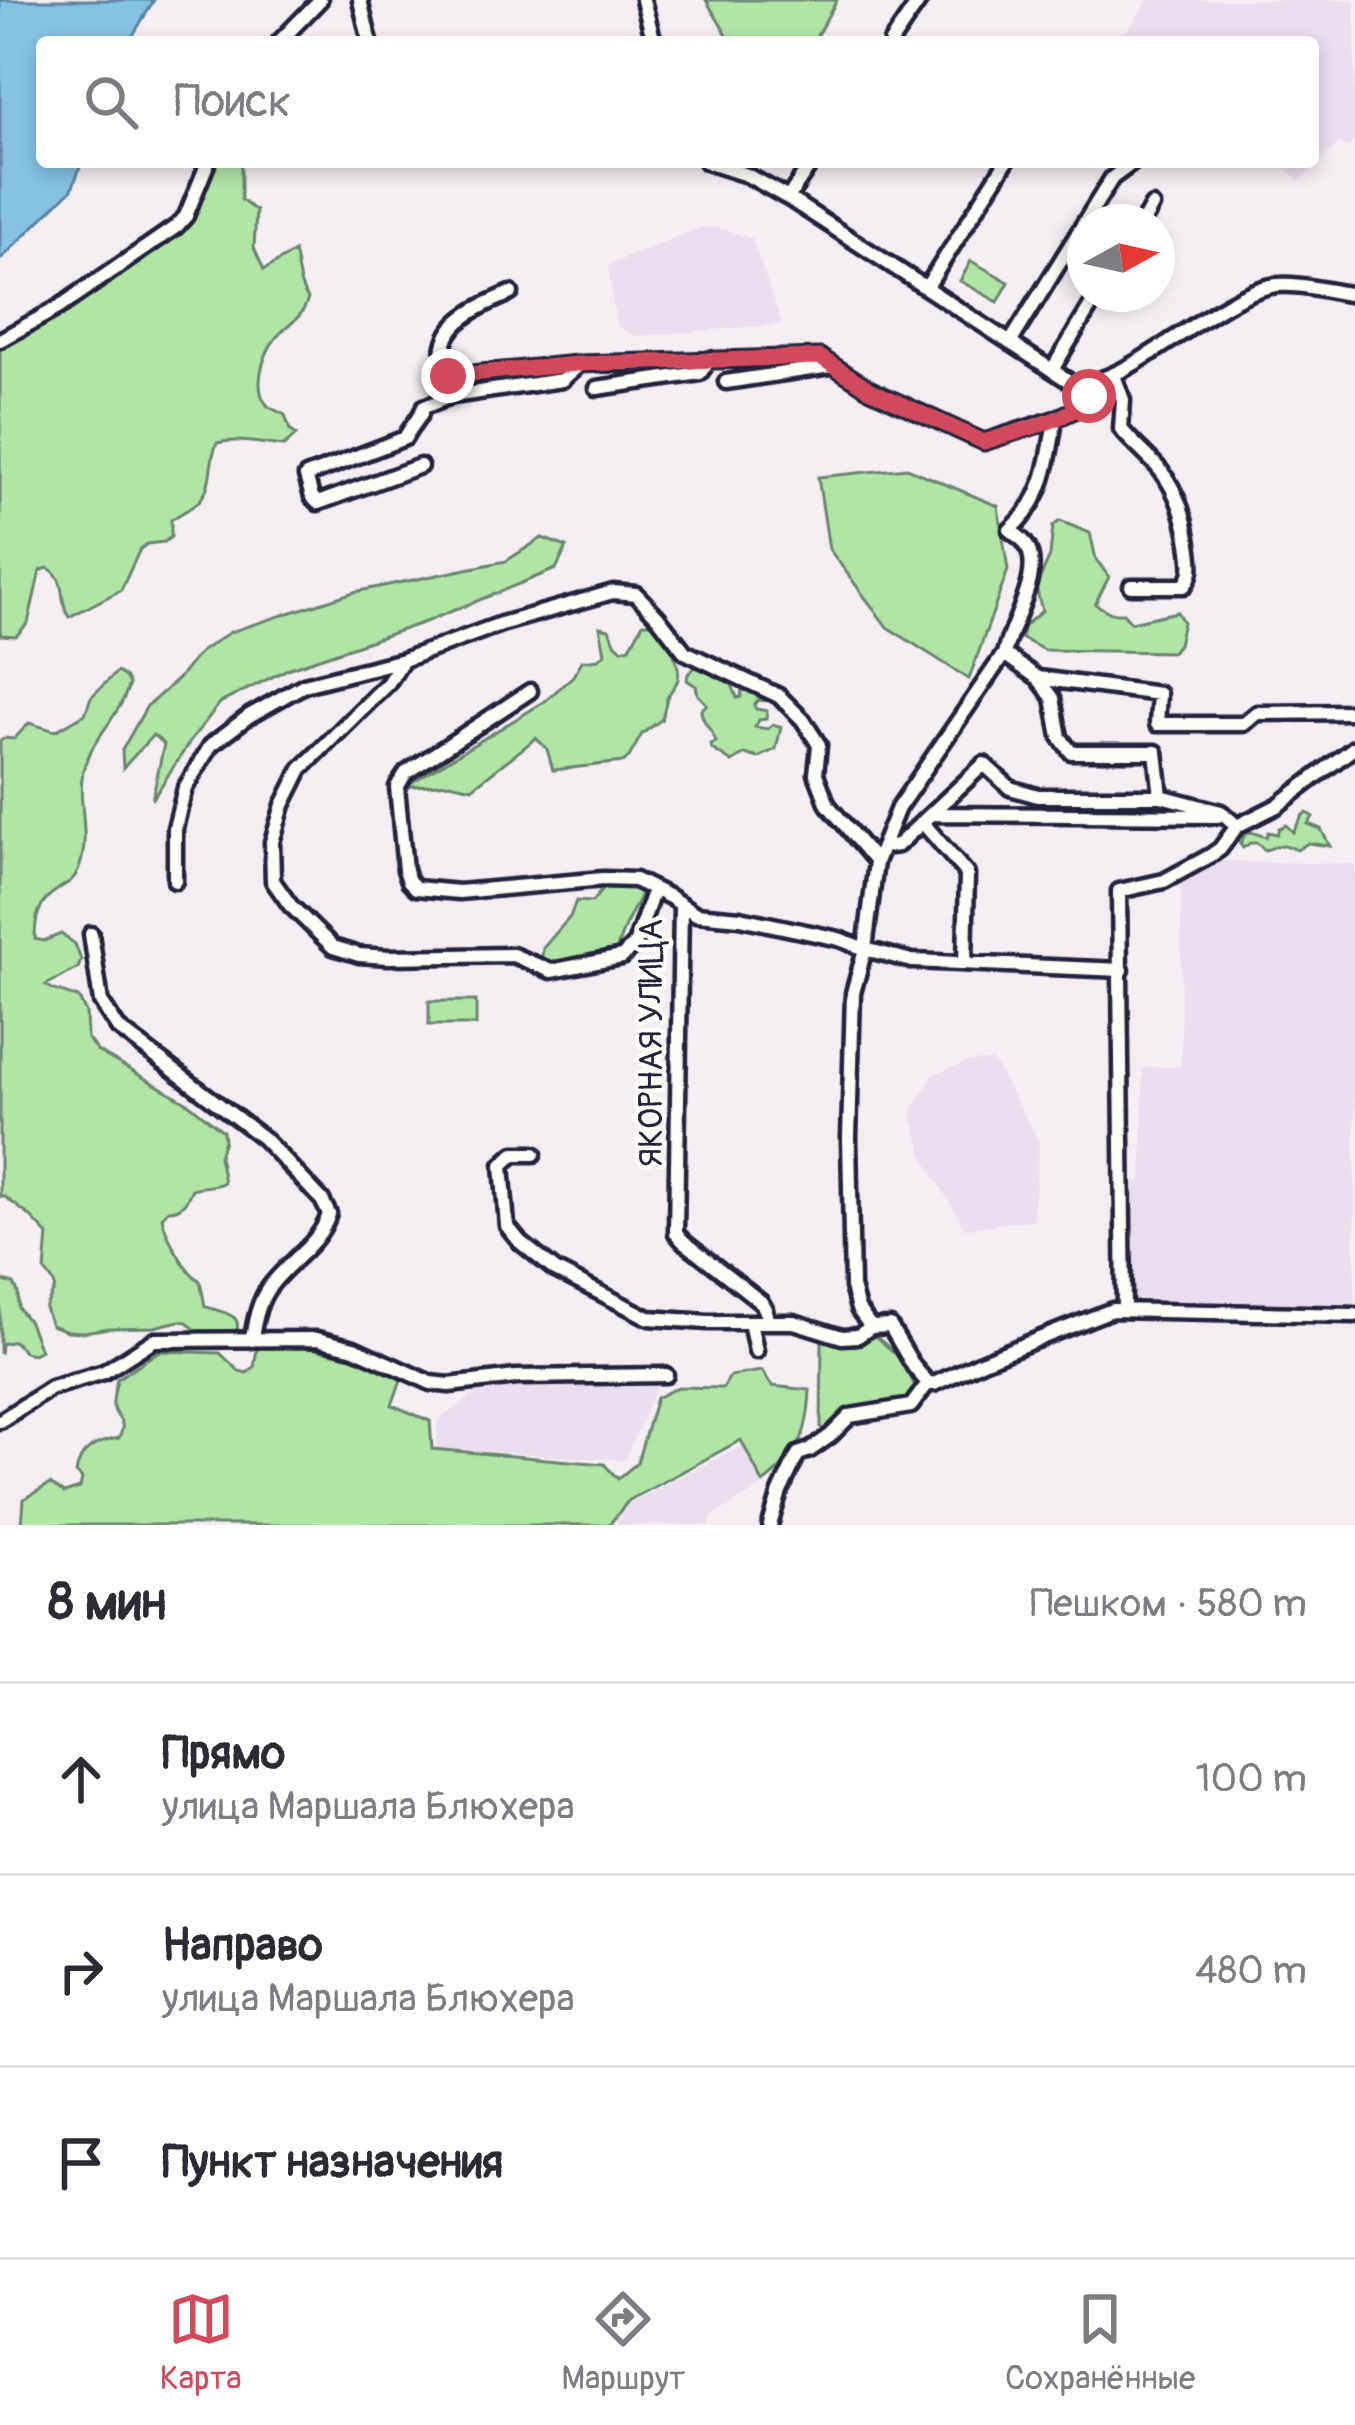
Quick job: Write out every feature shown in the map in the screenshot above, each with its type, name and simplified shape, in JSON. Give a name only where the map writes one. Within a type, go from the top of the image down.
[{"type":"street","points":[[285,36],[320,0]]},
{"type":"street","points":[[360,0],[369,36]]},
{"type":"street","points":[[643,0],[652,36]]},
{"type":"street","points":[[895,36],[920,0]]},
{"type":"street","points":[[0,340],[58,308],[177,226],[186,216],[206,168]]},
{"type":"street","points":[[728,168],[788,198],[1072,383],[1094,383],[1114,375],[1216,312],[1271,286],[1355,296]]},
{"type":"street","points":[[788,198],[808,168]]},
{"type":"street","points":[[926,288],[1002,168]]},
{"type":"street","points":[[1010,343],[1112,178],[1126,168]]},
{"type":"street","points":[[511,293],[456,322],[444,347],[448,376],[580,364],[820,357],[871,390],[984,442],[1081,407],[1094,383]]},
{"type":"street","points":[[1052,370],[1088,312]]},
{"type":"street","points":[[598,388],[700,373],[710,359]]},
{"type":"street","points":[[420,466],[317,503],[306,476],[405,438],[424,407],[452,396],[562,380],[580,364]]},
{"type":"street","points":[[726,382],[832,365]]},
{"type":"street","points":[[1114,375],[1123,400],[1121,429],[1172,487],[1181,505],[1191,562],[1184,586],[1131,586]]},
{"type":"street","points":[[871,1327],[858,1309],[852,1286],[849,1138],[853,993],[865,949],[876,862],[898,808],[1004,654],[1035,564],[1025,542],[1010,530],[1029,514],[1048,465],[1055,419]]},
{"type":"street","points":[[175,881],[175,828],[185,788],[211,745],[249,716],[304,685],[403,660],[502,624],[613,592],[636,594],[685,652],[779,696],[819,745],[816,774],[828,805],[876,862]]},
{"type":"street","points":[[1004,654],[1038,678],[1053,698],[1060,737],[1071,752],[1156,752]]},
{"type":"street","points":[[403,660],[388,683],[301,769],[272,842],[273,881],[333,947],[388,957],[513,955],[550,970],[622,957],[635,944],[654,890]]},
{"type":"street","points":[[1038,678],[1159,694],[1160,796]]},
{"type":"street","name":"ЯКОРНАЯ УЛИЦА","points":[[530,691],[406,773],[397,787],[409,881],[416,888],[459,892],[635,880],[681,906],[676,1233],[760,1302],[767,1320]]},
{"type":"street","points":[[1157,724],[1244,724],[1257,713],[1355,712]]},
{"type":"street","points":[[928,818],[1231,821],[1277,806],[1355,747]]},
{"type":"street","points":[[882,847],[898,845],[984,764],[1010,788],[1038,796],[1160,796],[1221,812],[1231,821]]},
{"type":"street","points":[[928,818],[967,874],[965,963]]},
{"type":"street","points":[[1124,1310],[1119,891],[1174,877],[1220,849],[1231,821]]},
{"type":"street","points":[[681,906],[696,914],[740,918],[839,939],[911,961],[1122,970]]},
{"type":"street","points":[[91,934],[101,1002],[118,1028],[263,1138],[322,1200],[329,1214],[324,1229],[266,1290],[255,1315],[252,1340]]},
{"type":"street","points":[[534,1154],[514,1154],[502,1165],[502,1198],[507,1226],[543,1262],[649,1318],[794,1322],[842,1337],[858,1336],[871,1327],[890,1327],[928,1383],[1112,1310],[1355,1315]]},
{"type":"street","points":[[751,1322],[756,1351]]},
{"type":"street","points":[[0,1421],[51,1388],[104,1372],[154,1340],[317,1339],[361,1351],[431,1383],[449,1385],[516,1376],[666,1375]]},
{"type":"street","points":[[770,1525],[798,1454],[830,1436],[850,1416],[910,1406],[928,1383]]},
{"type":"shaded area","points":[[1148,0],[1355,0],[1355,141],[1347,148],[1340,142],[1319,162],[1319,36],[1123,36]]},
{"type":"shaded area","points":[[1287,168],[1313,168],[1299,181]]},
{"type":"shaded area","points":[[701,227],[752,239],[782,324],[636,336],[616,325],[608,265]]},
{"type":"shaded area","points":[[1218,861],[1355,864],[1355,1306],[1128,1299],[1127,1184],[1142,1180],[1143,1068],[1181,1066],[1181,873]]},
{"type":"shaded area","points":[[993,1061],[1039,1141],[1033,1220],[965,1228],[925,1160],[911,1112],[934,1074],[969,1062]]},
{"type":"shaded area","points":[[659,1380],[625,1460],[437,1448],[437,1421],[489,1384]]},
{"type":"shaded area","points":[[743,1445],[764,1486],[712,1516],[710,1525],[616,1525],[626,1505]]},
{"type":"green space","points":[[706,0],[837,0],[816,36],[727,36]]},
{"type":"green space","points":[[209,168],[241,168],[241,200],[256,211],[254,248],[264,270],[294,252],[308,299],[272,344],[260,389],[267,405],[285,415],[296,435],[284,446],[217,443],[203,496],[171,520],[171,537],[140,549],[121,590],[69,617],[61,584],[48,568],[40,571],[28,623],[16,636],[0,635],[0,346],[183,228]]},
{"type":"green space","points":[[971,261],[1009,282],[998,302],[960,281]]},
{"type":"green space","points":[[907,468],[998,506],[1008,570],[969,679],[887,627],[829,549],[818,477]]},
{"type":"green space","points":[[1060,521],[1090,533],[1096,559],[1109,577],[1095,604],[1111,613],[1123,613],[1131,622],[1177,612],[1183,622],[1172,652],[1044,650],[1021,638],[1024,626],[1042,611],[1036,587],[1050,556],[1053,526]]},
{"type":"green space","points":[[542,538],[567,547],[556,569],[425,622],[290,668],[220,703],[152,800],[164,744],[153,735],[123,768],[122,750],[147,706],[200,652],[230,632],[354,592],[506,561]]},
{"type":"green space","points":[[643,623],[651,623],[666,641],[675,656],[678,679],[662,719],[642,734],[623,762],[553,770],[547,749],[536,738],[472,788],[450,783],[404,787],[544,702],[582,661],[599,659],[605,653],[600,627],[609,629],[622,649],[630,647]]},
{"type":"green space","points":[[698,665],[726,676],[737,698],[743,681],[769,695],[754,705],[767,711],[766,719],[755,727],[781,727],[776,749],[758,758],[745,754],[732,762],[712,749],[716,742],[701,710],[707,704],[687,680]]},
{"type":"green space","points":[[117,672],[129,684],[84,767],[82,858],[74,878],[42,906],[35,939],[44,941],[61,934],[75,944],[81,960],[78,968],[46,985],[79,998],[86,1013],[87,1038],[97,1051],[188,1103],[223,1131],[219,1156],[224,1182],[192,1189],[183,1204],[162,1217],[176,1252],[200,1281],[205,1306],[234,1318],[235,1336],[200,1334],[179,1321],[84,1332],[51,1325],[45,1308],[55,1286],[45,1271],[48,1235],[0,1196],[0,741],[14,739],[29,723],[55,731],[85,714],[91,697]]},
{"type":"green space","points":[[1307,813],[1313,817],[1308,824],[1321,829],[1330,846],[1308,843],[1297,850],[1281,845],[1265,850],[1257,843],[1243,848],[1240,844],[1251,832],[1266,837],[1286,825],[1293,832]]},
{"type":"green space","points":[[609,881],[633,884],[642,892],[615,953],[549,963],[542,957],[543,948],[570,917],[576,901],[592,902]]},
{"type":"green space","points":[[429,1001],[476,1001],[476,1025],[429,1025]]},
{"type":"green space","points":[[0,1280],[14,1284],[18,1292],[18,1308],[40,1350],[33,1354],[14,1341],[1,1344],[0,1354]]},
{"type":"green space","points":[[873,1334],[905,1362],[917,1392],[895,1407],[826,1431],[821,1428],[822,1339],[855,1346]]},
{"type":"green space","points":[[264,1344],[296,1345],[371,1361],[401,1380],[392,1405],[430,1421],[432,1449],[604,1464],[618,1479],[637,1463],[656,1398],[678,1387],[723,1388],[730,1376],[762,1371],[772,1386],[810,1390],[809,1406],[799,1443],[763,1483],[741,1440],[628,1501],[609,1525],[22,1525],[24,1499],[50,1484],[64,1493],[80,1488],[82,1479],[76,1473],[85,1452],[119,1438],[122,1423],[113,1403],[117,1379],[159,1351],[220,1353],[247,1373]]},
{"type":"water","points":[[0,0],[154,0],[133,36],[36,36],[36,168],[80,168],[72,189],[0,260]]},
{"type":"route","points":[[448,376],[577,364],[820,357],[871,390],[984,442],[1055,419],[1081,407],[1089,396]]}]
